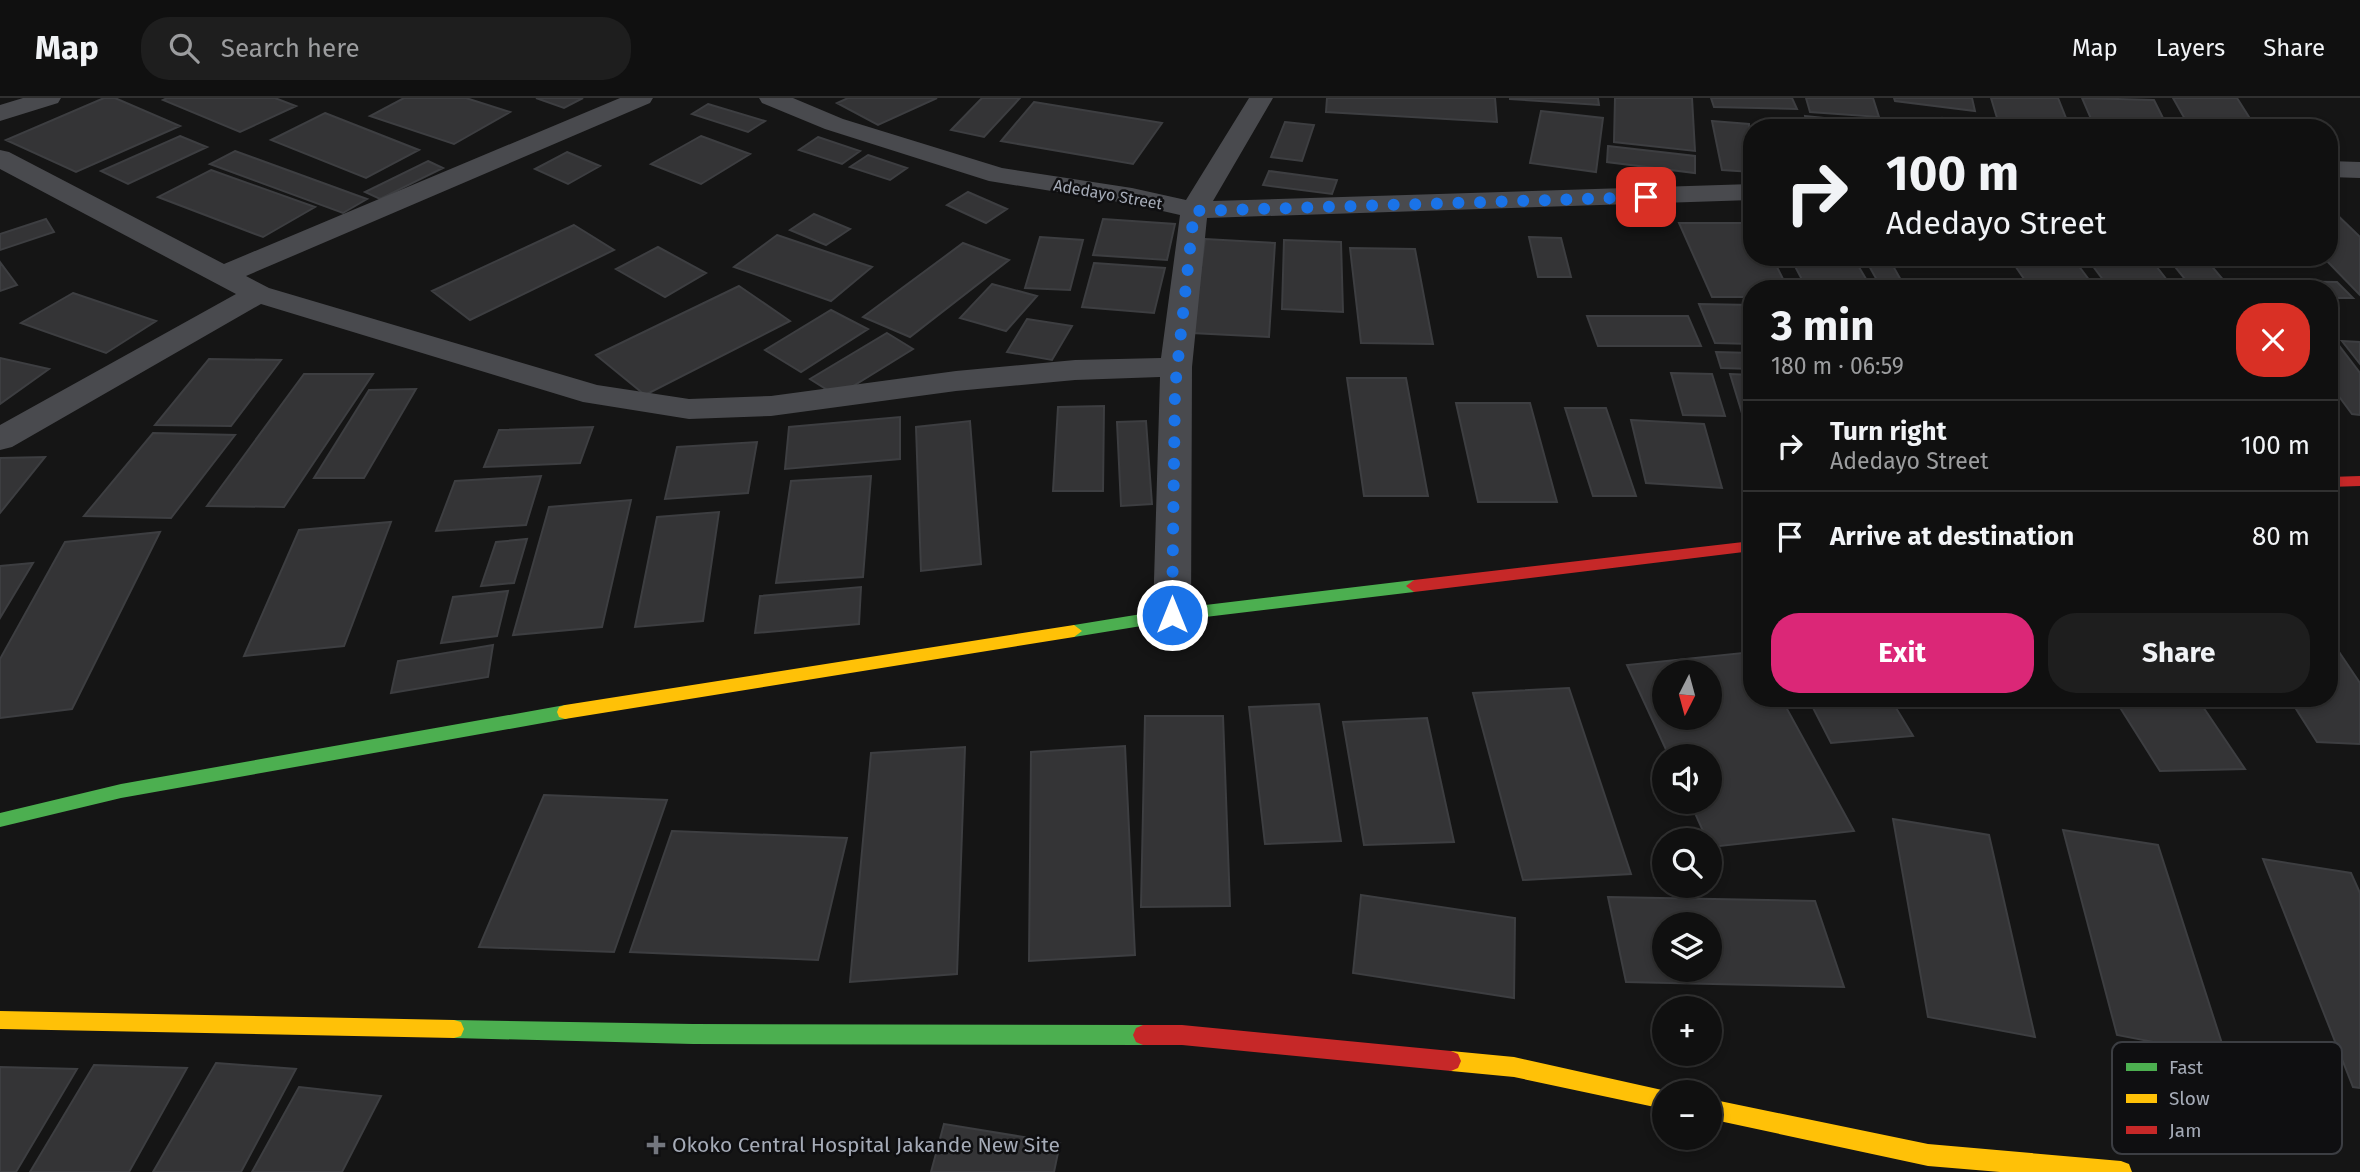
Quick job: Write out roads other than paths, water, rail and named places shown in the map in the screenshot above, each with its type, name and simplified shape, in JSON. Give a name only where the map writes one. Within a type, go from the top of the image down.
[{"type":"main road","points":[[2338,482],[2360,481]]},
{"type":"main road","points":[[0,820],[121,791],[447,731],[1172,615],[1743,547]]},
{"type":"main road","points":[[0,1020],[693,1034],[1182,1035],[1514,1067],[1652,1096]]},
{"type":"main road","points":[[1722,1112],[1931,1164],[2121,1172]]},
{"type":"street","points":[[0,113],[49,98]]},
{"type":"street","points":[[223,275],[640,98]]},
{"type":"street","name":"Adedayo Street","points":[[771,98],[834,124],[998,175],[1132,196],[1194,211],[1743,192]]},
{"type":"street","points":[[1172,615],[1176,367],[1194,211],[1261,98]]},
{"type":"street","points":[[0,158],[258,294],[594,396],[689,409],[771,406],[956,381],[1074,370],[1176,367]]},
{"type":"street","points":[[2338,169],[2360,170]]},
{"type":"street","points":[[0,439],[258,294]]},
{"type":"place","name":"Okoko Central Hospital Jakande New Site","points":[[656,1145]]}]
